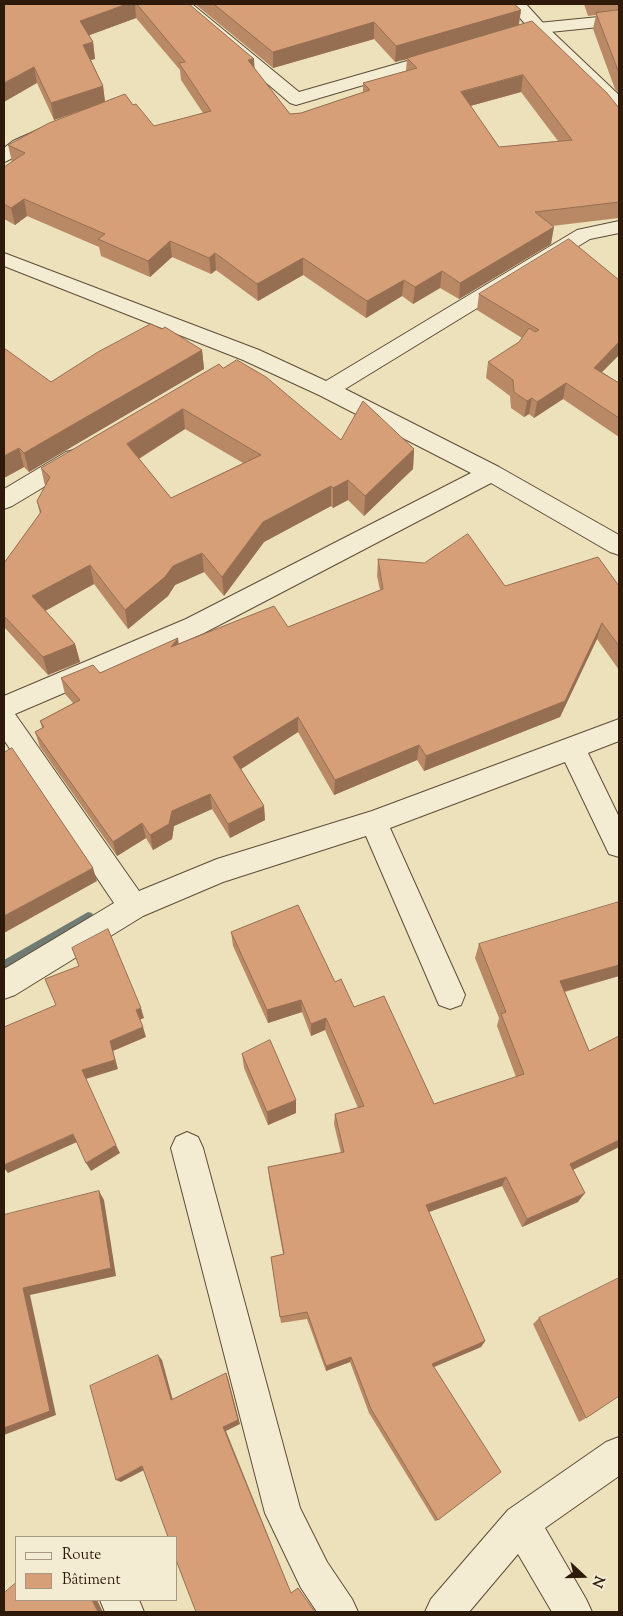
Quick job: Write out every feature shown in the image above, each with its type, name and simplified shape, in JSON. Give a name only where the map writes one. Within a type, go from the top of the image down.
[{"type":"street","points":[[182,4],[296,99],[454,52]]},
{"type":"street","points":[[516,4],[538,28],[619,106]]},
{"type":"street","points":[[492,42],[538,28],[619,20]]},
{"type":"street","points":[[4,156],[20,145],[55,129]]},
{"type":"street","points":[[327,390],[584,234],[619,227]]},
{"type":"street","points":[[6,263],[251,355],[327,390],[491,473],[619,546]]},
{"type":"street","points":[[226,369],[251,355]]},
{"type":"street","points":[[4,500],[93,446]]},
{"type":"street","points":[[4,707],[195,626],[491,473]]},
{"type":"street","points":[[4,719],[133,907]]},
{"type":"street","points":[[4,985],[133,907],[217,871],[374,822],[619,730]]},
{"type":"street","points":[[572,748],[619,845]]},
{"type":"street","points":[[374,822],[450,995]]},
{"type":"street","points":[[187,1148],[283,1513],[314,1576],[339,1612]]},
{"type":"street","points":[[444,1612],[521,1523],[619,1455]]},
{"type":"street","points":[[521,1523],[573,1612]]},
{"type":"building","points":[[4,4],[127,4],[80,21],[93,42],[83,45],[103,86],[51,103],[34,67],[4,83]]},
{"type":"building","points":[[137,4],[189,4],[254,59],[248,60],[290,114],[301,113],[370,90],[363,83],[417,68],[407,58],[532,21],[607,93],[619,108],[619,202],[535,212],[554,227],[460,283],[442,271],[415,287],[404,280],[367,301],[303,258],[257,284],[215,253],[209,258],[170,241],[148,261],[98,239],[105,234],[24,199],[11,208],[4,204],[4,167],[25,153],[8,145],[49,123],[125,94],[154,126],[211,111],[179,63],[185,62]],"holes":[[[523,75],[572,140],[499,147],[461,92]]]},
{"type":"building","points":[[214,4],[514,4],[521,10],[396,46],[374,22],[273,52]]},
{"type":"building","points":[[619,10],[619,73],[596,13]]},
{"type":"building","points":[[569,239],[619,280],[619,342],[594,368],[619,383],[619,418],[566,383],[537,402],[532,398],[527,401],[514,392],[513,380],[488,362],[519,342],[529,328],[535,332],[539,330],[479,294]]},
{"type":"building","points":[[151,324],[162,329],[165,327],[202,350],[24,453],[19,448],[4,456],[4,348],[51,382],[98,352]]},
{"type":"building","points":[[237,360],[266,377],[341,440],[363,401],[414,449],[365,496],[348,480],[333,488],[331,486],[263,522],[222,577],[202,553],[173,566],[165,577],[125,610],[90,565],[32,596],[75,644],[43,657],[4,616],[4,563],[41,512],[37,501],[50,477],[41,468],[219,364],[223,368]],"holes":[[[183,409],[261,455],[171,498],[127,444]]]},
{"type":"building","points":[[468,534],[505,586],[598,557],[619,586],[619,646],[602,623],[565,701],[426,756],[419,745],[335,780],[298,717],[233,757],[264,806],[228,824],[210,794],[172,811],[169,824],[150,835],[142,823],[113,842],[35,732],[44,727],[40,721],[80,700],[61,678],[93,665],[100,673],[178,638],[171,647],[274,606],[288,627],[383,589],[378,559],[424,563]]},
{"type":"building","points":[[12,748],[93,868],[4,916],[4,753]]},
{"type":"building","points":[[619,902],[619,965],[560,981],[589,1051],[619,1036],[619,1140],[570,1164],[585,1193],[527,1219],[506,1177],[426,1205],[485,1341],[432,1364],[501,1472],[438,1520],[371,1409],[351,1357],[326,1366],[307,1312],[280,1317],[271,1257],[284,1254],[268,1167],[344,1152],[335,1114],[364,1106],[326,1018],[311,1024],[301,1000],[267,1010],[231,932],[298,905],[335,982],[341,979],[354,1007],[384,996],[434,1104],[524,1074],[501,1014],[506,1012],[479,944]]},
{"type":"building","points":[[108,929],[141,1008],[136,1010],[143,1027],[110,1041],[115,1060],[82,1070],[116,1145],[86,1163],[73,1134],[4,1165],[4,1027],[56,1005],[45,979],[79,966],[72,948]]},
{"type":"building","points":[[270,1040],[296,1100],[267,1112],[242,1054]]},
{"type":"building","points":[[99,1191],[111,1268],[23,1288],[50,1411],[4,1428],[4,1215]]},
{"type":"building","points":[[619,1278],[619,1396],[586,1418],[539,1318]]},
{"type":"building","points":[[158,1355],[171,1400],[226,1373],[238,1420],[223,1427],[291,1593],[298,1588],[315,1612],[196,1612],[178,1565],[178,1536],[168,1536],[142,1466],[116,1480],[90,1386]]},
{"type":"building","points":[[15,1584],[15,1601],[92,1601],[98,1612],[4,1612],[4,1593]]},
{"type":"waterway","points":[[4,966],[88,917]]}]
